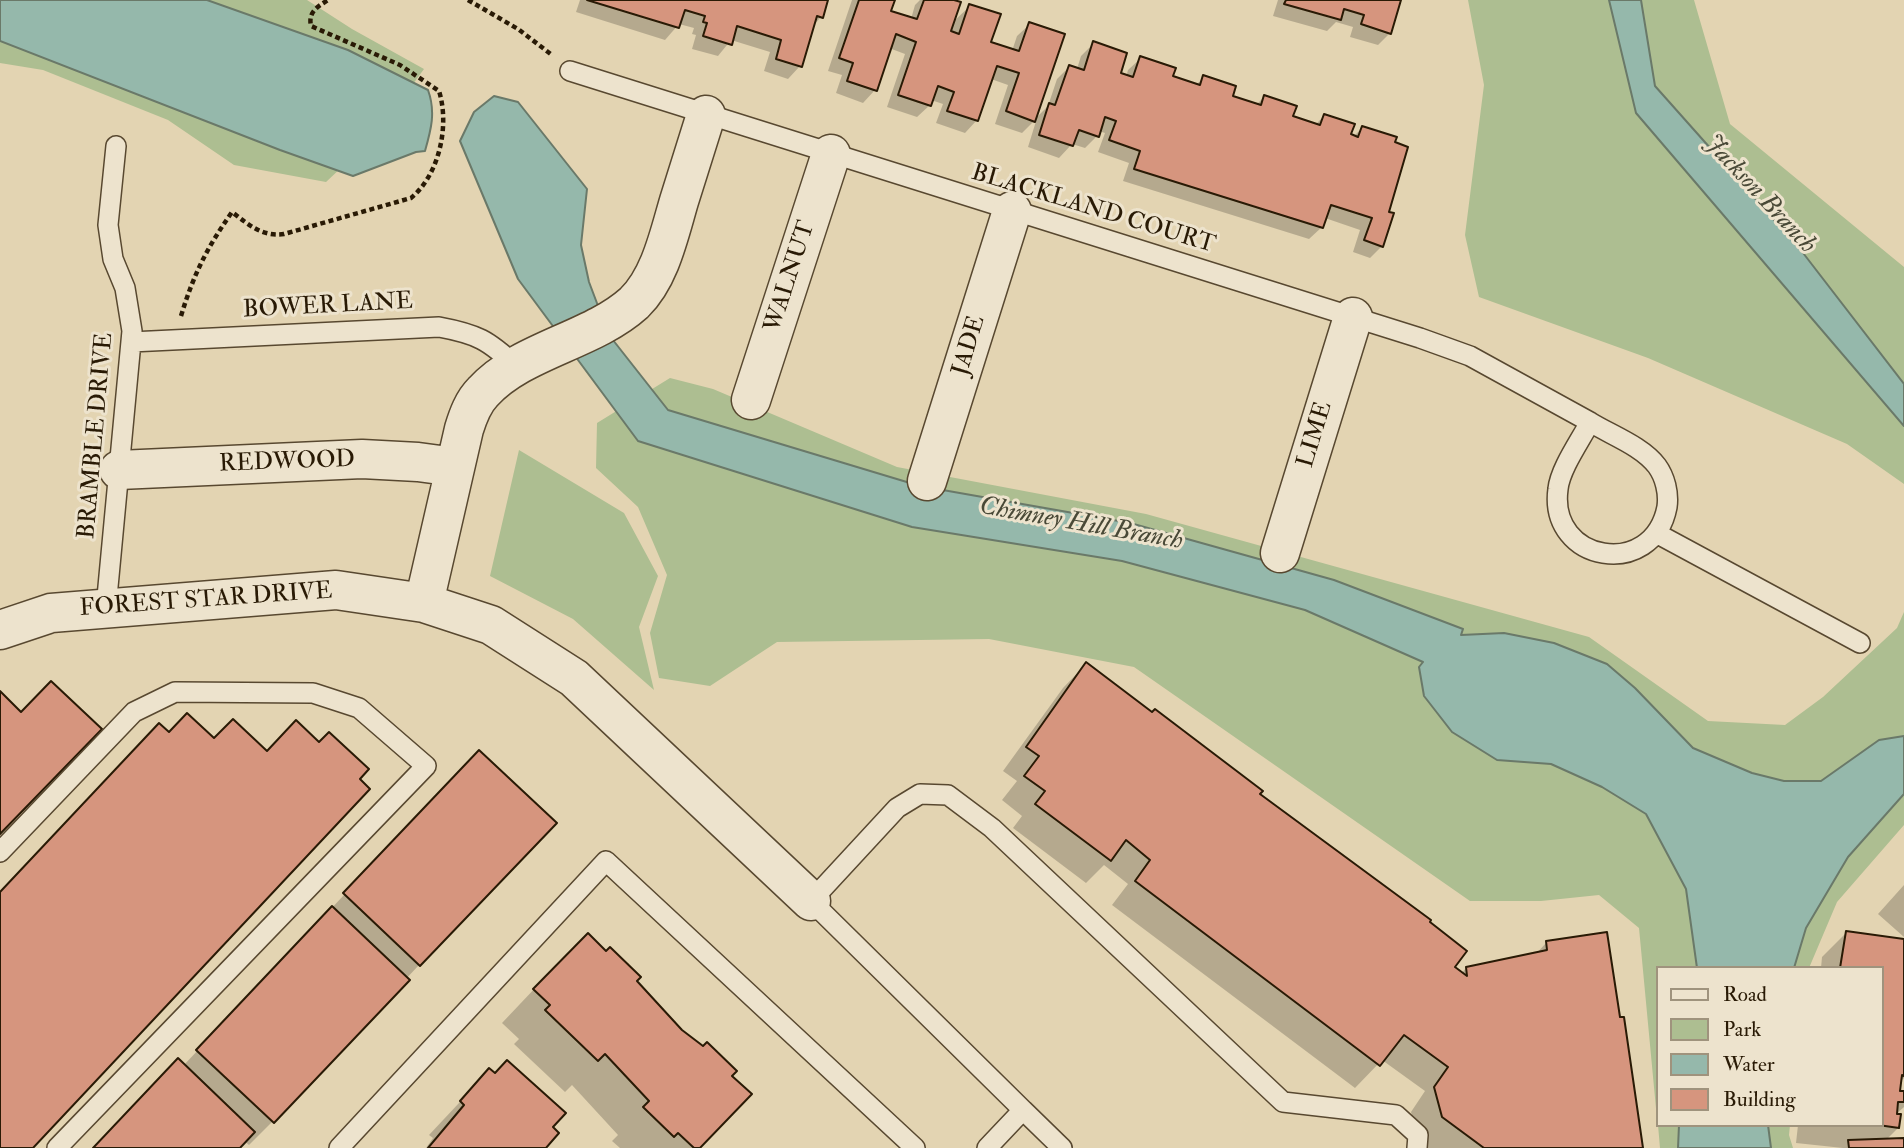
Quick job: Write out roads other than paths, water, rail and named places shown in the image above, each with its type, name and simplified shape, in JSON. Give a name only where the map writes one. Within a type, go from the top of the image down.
[{"type":"street","points":[[424,603],[464,429],[472,407],[483,391],[528,361],[615,316],[635,301],[653,276],[706,115]]},
{"type":"street","name":"WALNUT","points":[[751,400],[831,154]]},
{"type":"street","name":"JADE","points":[[927,481],[1012,211]]},
{"type":"street","name":"LIME","points":[[1280,554],[1353,317]]},
{"type":"street","name":"REDWOOD","points":[[119,470],[387,459],[455,467]]},
{"type":"street","name":"FOREST STAR DRIVE","points":[[0,631],[51,612],[336,590],[424,603],[491,625],[574,678],[811,901]]},
{"type":"lane","name":"BLACKLAND COURT","points":[[570,71],[1470,356],[1590,422]]},
{"type":"lane","name":"BRAMBLE DRIVE","points":[[106,608],[132,331],[125,288],[113,259],[108,225],[116,146]]},
{"type":"lane","name":"BOWER LANE","points":[[131,342],[439,327],[484,340],[528,361]]},
{"type":"lane","points":[[1590,422],[1645,454],[1657,467],[1665,482],[1668,500],[1665,517],[1657,533],[1643,545],[1625,553],[1606,554],[1588,549],[1573,539],[1562,523],[1557,505],[1558,486],[1590,422]]},
{"type":"lane","points":[[1657,533],[1860,643]]},
{"type":"lane","points":[[0,852],[134,712],[174,692],[313,693],[359,708],[426,766],[57,1148]]},
{"type":"lane","points":[[1062,1148],[811,901],[897,808],[920,794],[948,795],[992,828],[1283,1102],[1396,1115],[1418,1135],[1417,1148]]},
{"type":"lane","points":[[339,1148],[606,861],[915,1148]]},
{"type":"lane","points":[[987,1148],[1023,1110]]},
{"type":"water","points":[[0,0],[207,0],[348,50],[428,90],[432,113],[425,151],[353,176],[0,41]]},
{"type":"water","points":[[1609,0],[1641,0],[1655,86],[1800,249],[1904,384],[1904,426],[1636,113]]},
{"type":"water","name":"Chimney Hill Branch","points":[[494,96],[518,102],[587,189],[581,245],[589,282],[609,335],[668,410],[920,486],[1130,523],[1334,580],[1463,629],[1461,635],[1504,633],[1554,643],[1607,664],[1635,688],[1693,748],[1752,773],[1784,781],[1821,781],[1879,740],[1904,736],[1904,794],[1848,857],[1806,928],[1795,966],[1697,966],[1686,889],[1646,814],[1602,787],[1551,764],[1497,760],[1452,732],[1424,696],[1419,667],[1423,662],[1305,610],[1122,561],[912,527],[638,441],[518,279],[460,141],[474,112]]},
{"type":"water","points":[[1679,1127],[1768,1127],[1771,1148],[1678,1148]]},
{"type":"water label","name":"Jackson Branch","points":[[1759,195]]}]
